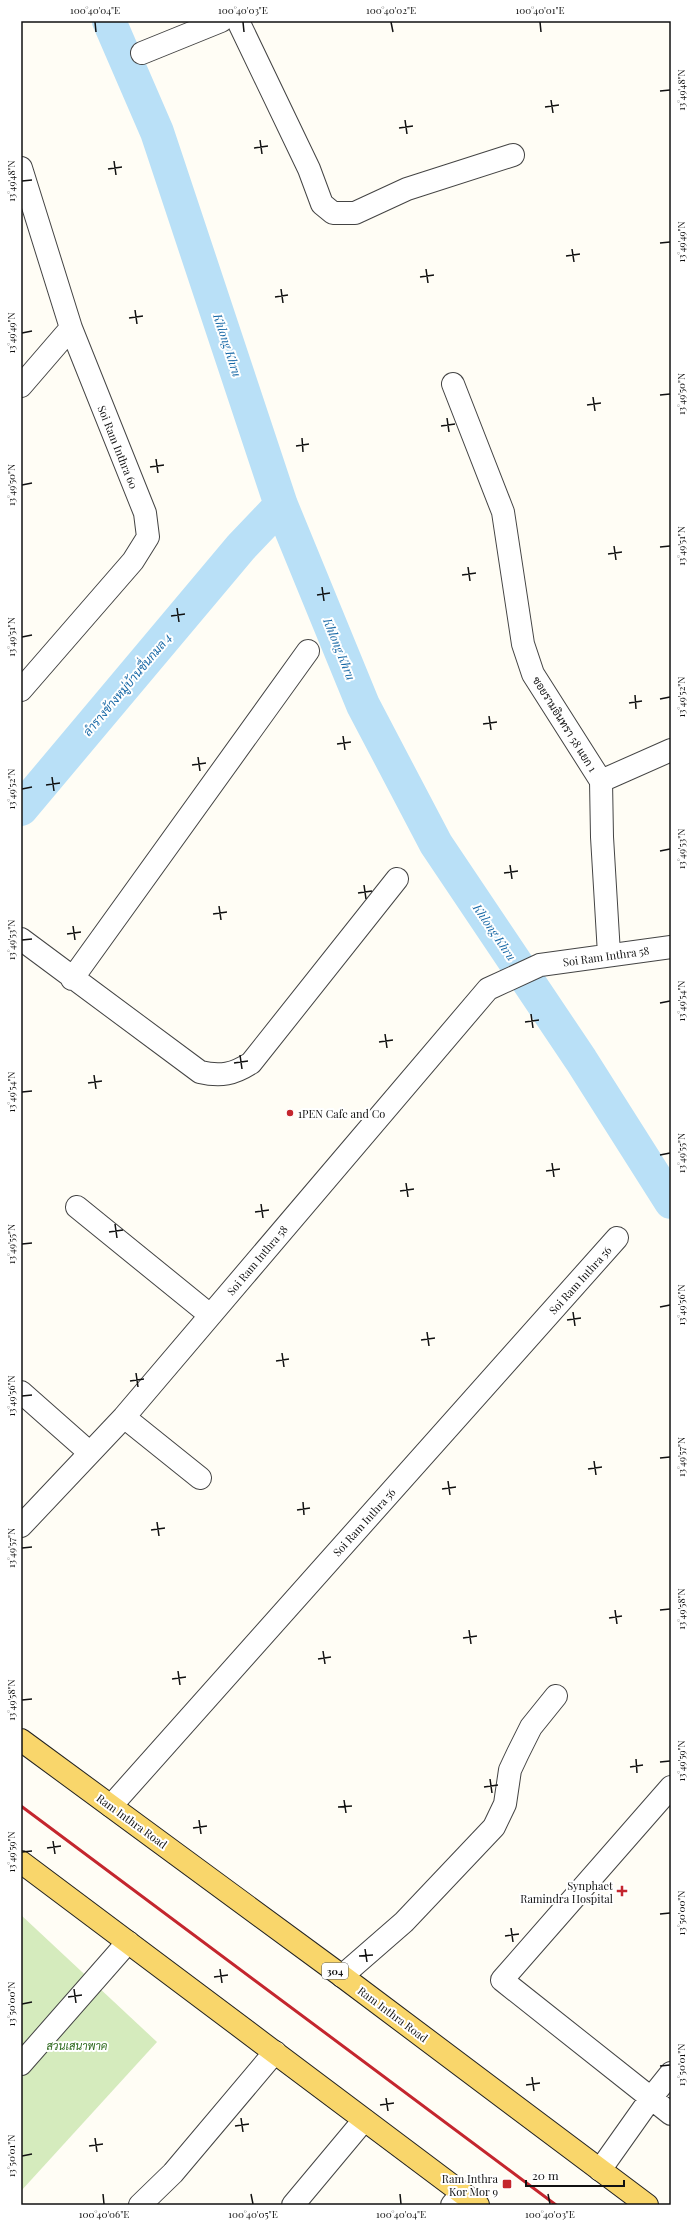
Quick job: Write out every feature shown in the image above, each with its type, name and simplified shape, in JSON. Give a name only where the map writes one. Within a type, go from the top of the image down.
[{"type":"main road","name":"Ram Inthra Road","points":[[21,1740],[342,1976],[647,2205]]},
{"type":"main road","points":[[21,1862],[364,2120],[464,2201]]},
{"type":"street","points":[[142,53],[221,21]]},
{"type":"street","points":[[238,21],[309,169],[322,204],[334,213],[355,213],[407,189],[513,155]]},
{"type":"street","name":"Soi Ram Inthra 60","points":[[21,168],[71,328],[145,513],[148,537],[133,561],[21,690]]},
{"type":"street","points":[[21,386],[71,328]]},
{"type":"street","name":"ซอยรามอินทรา 58 แยก 1","points":[[453,384],[503,512],[523,644],[533,674],[602,781],[602,837],[609,954]]},
{"type":"street","points":[[72,979],[308,651]]},
{"type":"street","points":[[602,781],[671,750]]},
{"type":"street","points":[[21,940],[200,1072],[225,1076],[238,1072],[252,1063],[397,879]]},
{"type":"street","name":"Soi Ram Inthra 58","points":[[21,1526],[124,1417],[488,989],[540,965],[609,954],[671,947]]},
{"type":"street","points":[[77,1207],[210,1315]]},
{"type":"street","name":"Soi Ram Inthra 56","points":[[111,1806],[617,1238]]},
{"type":"street","points":[[21,1392],[90,1453]]},
{"type":"street","points":[[124,1417],[200,1478]]},
{"type":"street","points":[[342,1976],[404,1922],[494,1827],[505,1804],[510,1770],[518,1753],[531,1727],[556,1696]]},
{"type":"street","points":[[671,1787],[502,1980],[671,2114]]},
{"type":"street","points":[[21,2064],[128,1942]]},
{"type":"street","points":[[140,2205],[173,2173],[275,2052]]},
{"type":"street","points":[[600,2170],[651,2098],[671,2073]]},
{"type":"street","points":[[294,2205],[364,2120]]},
{"type":"green space","name":"สวนเสนาพาค","points":[[21,1915],[157,2042],[21,2191]]},
{"type":"waterway","name":"Khlong Khru","points":[[109,21],[157,132],[281,505],[363,705],[436,844],[581,1060],[671,1202]]},
{"type":"waterway","name":"ลำรางข้างหมู่บ้านชื่นกมล 4","points":[[21,809],[241,547],[281,505]]},
{"type":"railway","points":[[21,1806],[556,2205]]},
{"type":"place","name":"1PEN Cafe and Co","points":[[290,1113]]},
{"type":"place","name":"Synphaet Ramindra Hospital","points":[[622,1891]]},
{"type":"place","name":"Ram Inthra Kor Mor 9","points":[[507,2184]]}]
